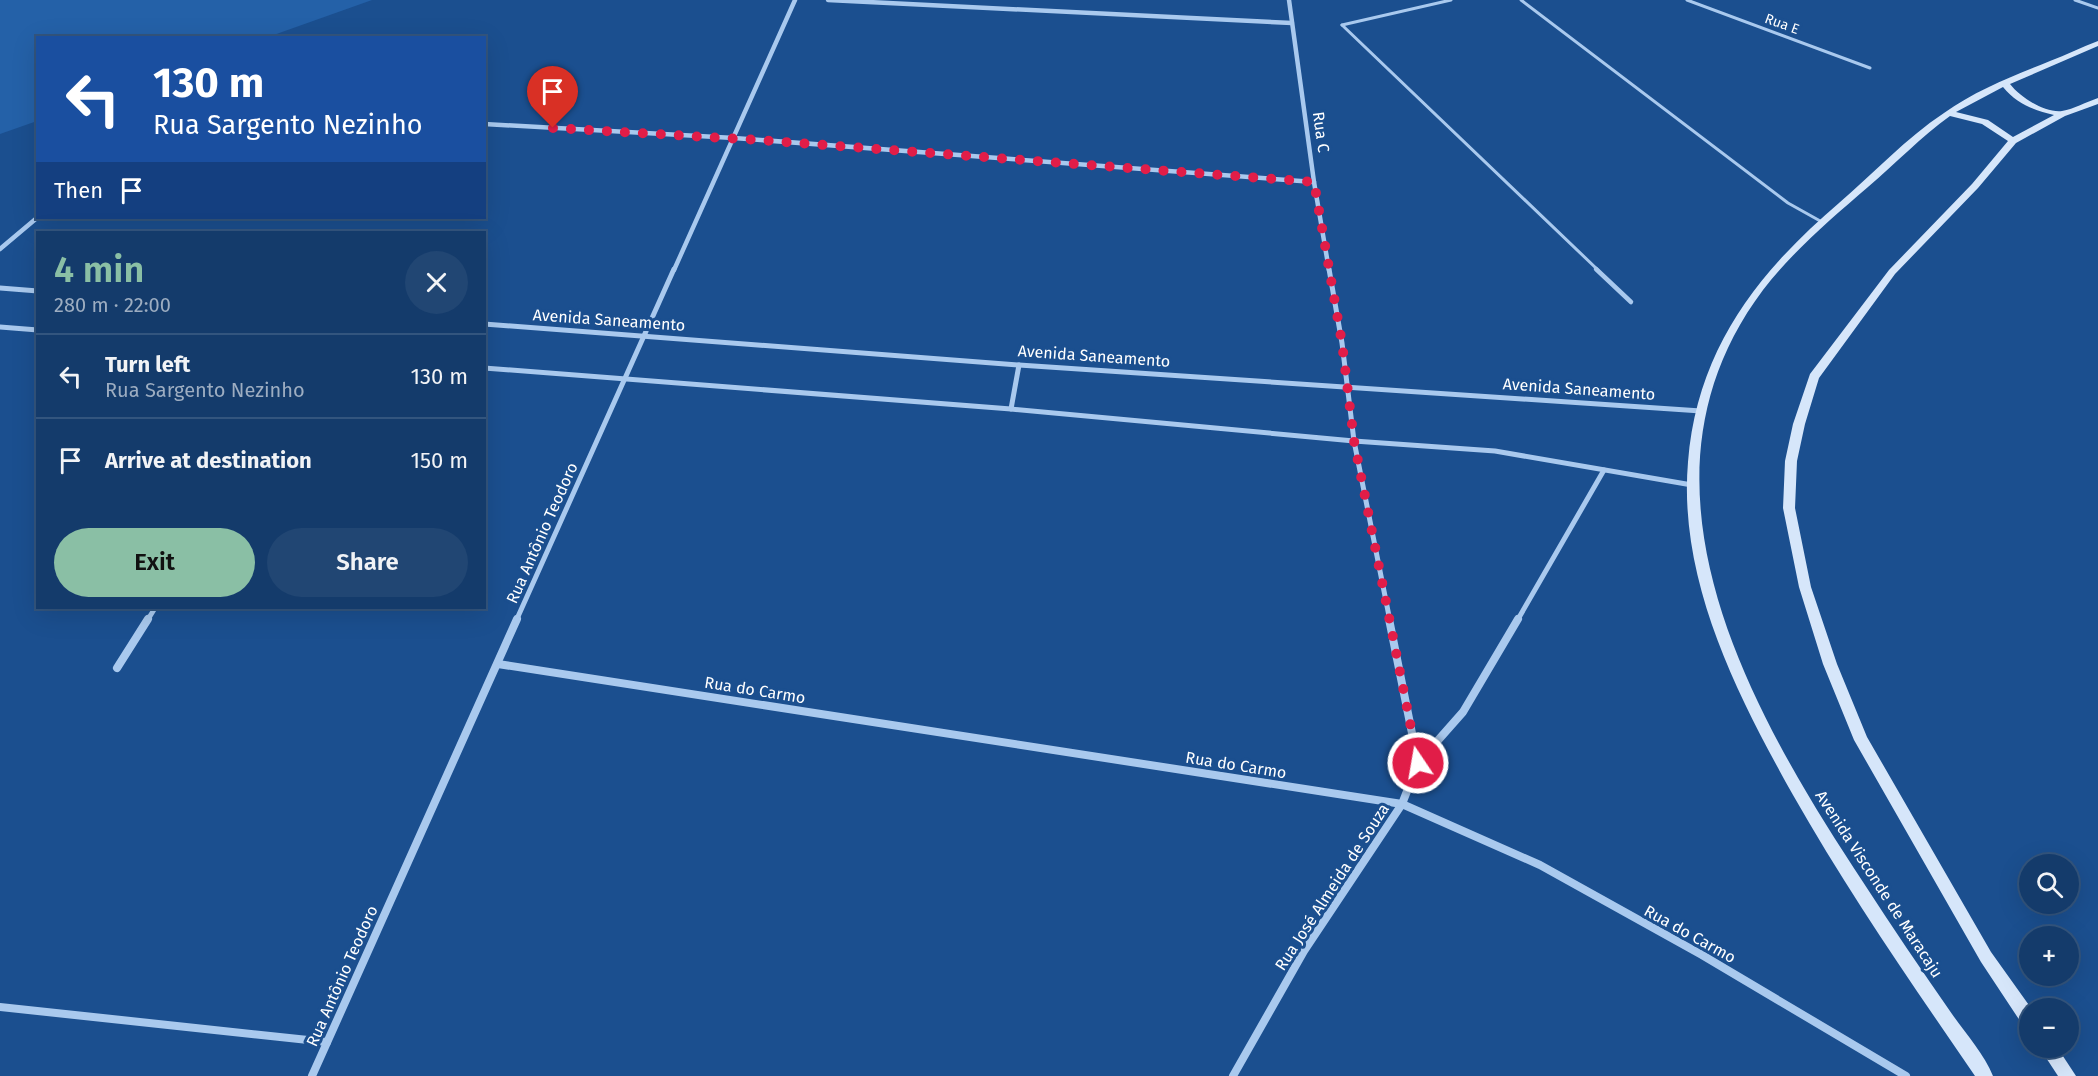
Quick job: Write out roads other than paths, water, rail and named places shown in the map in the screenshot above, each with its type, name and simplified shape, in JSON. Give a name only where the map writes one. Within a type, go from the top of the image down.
[{"type":"main road","name":"Avenida Visconde de Maracaju","points":[[1985,1076],[1821,833],[1755,713],[1718,627],[1697,539],[1692,485],[1701,411],[1727,344],[1748,305],[1783,261],[1822,222],[1949,112],[2005,83],[2098,44]]},
{"type":"main road","points":[[2005,83],[2013,96],[2024,104],[2062,114]]},
{"type":"main road","points":[[2019,1005],[1980,948],[1861,740],[1830,664],[1804,587],[1789,508],[1791,461],[1799,424],[1814,377],[1892,272],[1976,186],[2013,141],[2062,114],[2098,101]]},
{"type":"main road","points":[[1949,112],[1985,122],[2013,141]]},
{"type":"main road","points":[[2055,1058],[2068,1076]]},
{"type":"street","name":"Rua Antônio Teodoro","points":[[312,1076],[795,0]]},
{"type":"street","points":[[828,0],[1292,23]]},
{"type":"street","name":"Rua C","points":[[1289,0],[1314,182],[1348,385],[1354,441],[1418,763]]},
{"type":"street","points":[[486,124],[734,138],[1314,182]]},
{"type":"street","points":[[0,249],[36,219]]},
{"type":"street","points":[[0,288],[36,291]]},
{"type":"street","name":"Avenida Saneamento","points":[[486,324],[1701,411]]},
{"type":"street","points":[[0,327],[36,330]]},
{"type":"street","points":[[1011,409],[1019,364]]},
{"type":"street","points":[[486,368],[1011,409],[1354,441],[1495,451],[1692,485]]},
{"type":"street","name":"Rua José Almeida de Souza","points":[[1233,1076],[1304,951],[1402,804],[1418,763],[1463,712],[1604,470]]},
{"type":"street","points":[[117,668],[153,609]]},
{"type":"street","name":"Rua do Carmo","points":[[498,664],[1402,804],[1540,865],[1702,955],[1906,1076]]},
{"type":"street","points":[[0,1007],[327,1042]]},
{"type":"lane","points":[[1451,0],[1342,26],[1632,302]]},
{"type":"lane","points":[[1521,0],[1788,203],[1822,222]]},
{"type":"lane","name":"Rua E","points":[[1687,0],[1870,68]]},
{"type":"lane","points":[[2075,0],[2098,8]]}]
